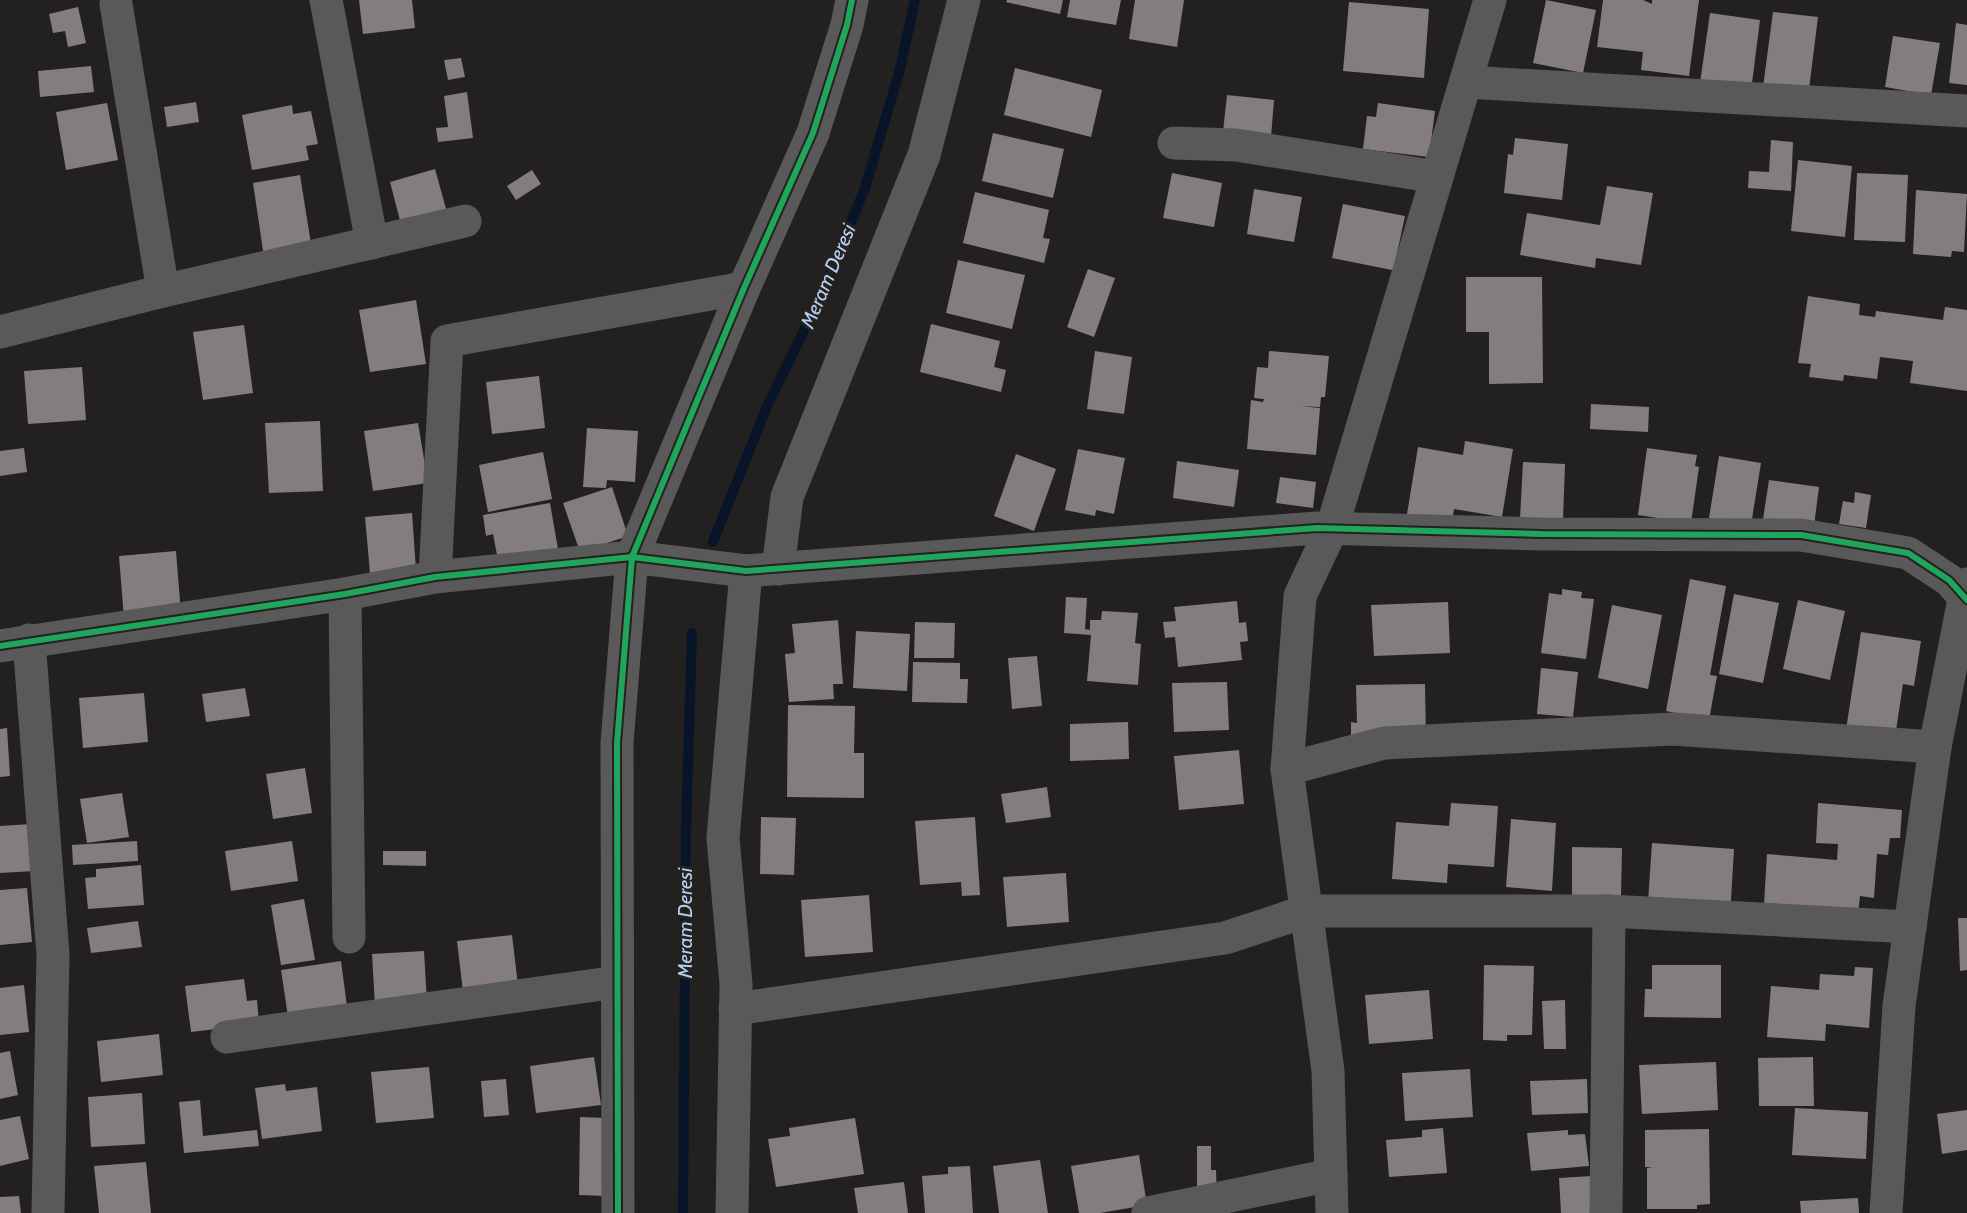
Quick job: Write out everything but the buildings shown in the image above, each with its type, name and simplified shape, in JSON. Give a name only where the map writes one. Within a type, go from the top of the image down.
[{"type":"street","points":[[327,0],[372,243]]},
{"type":"street","points":[[618,1213],[616,743],[632,557],[744,288],[813,133],[852,0]]},
{"type":"street","points":[[778,569],[787,497],[924,155],[964,0]]},
{"type":"street","points":[[1332,1213],[1328,1071],[1287,769],[1300,596],[1332,528],[1490,0]]},
{"type":"street","points":[[116,4],[163,291]]},
{"type":"street","points":[[1466,82],[1967,111]]},
{"type":"street","points":[[1174,144],[1236,145],[1437,177]]},
{"type":"street","points":[[0,332],[163,291],[465,221]]},
{"type":"street","points":[[435,577],[447,341],[744,288]]},
{"type":"street","points":[[48,1213],[52,955],[14,643],[345,594],[435,577],[632,557],[746,571],[1332,528],[1542,534],[1801,535],[1908,553],[1949,579],[1966,594],[1935,747],[1899,1006],[1886,1213]]},
{"type":"street","points":[[732,1213],[736,984],[723,838],[746,571]]},
{"type":"street","points":[[345,594],[349,938]]},
{"type":"street","points":[[1287,769],[1384,742],[1673,729],[1935,747]]},
{"type":"street","points":[[735,1009],[1225,938],[1306,911],[1609,911],[1910,927]]},
{"type":"street","points":[[1606,1213],[1609,911]]},
{"type":"street","points":[[227,1037],[617,982]]},
{"type":"street","points":[[1148,1213],[1331,1175]]},
{"type":"waterway","name":"Meram Deresi","points":[[713,542],[767,406],[819,300],[865,188],[899,73],[915,0]]},
{"type":"waterway","name":"Meram Deresi","points":[[683,1213],[686,828],[692,633]]},
{"type":"cycle path","points":[[618,1213],[617,743],[632,557],[744,288],[813,133],[847,25],[852,0]]},
{"type":"cycle path","points":[[0,646],[345,594],[435,577],[632,557],[746,571],[1317,528],[1542,534],[1801,535],[1908,553],[1949,580],[1967,600]]}]
